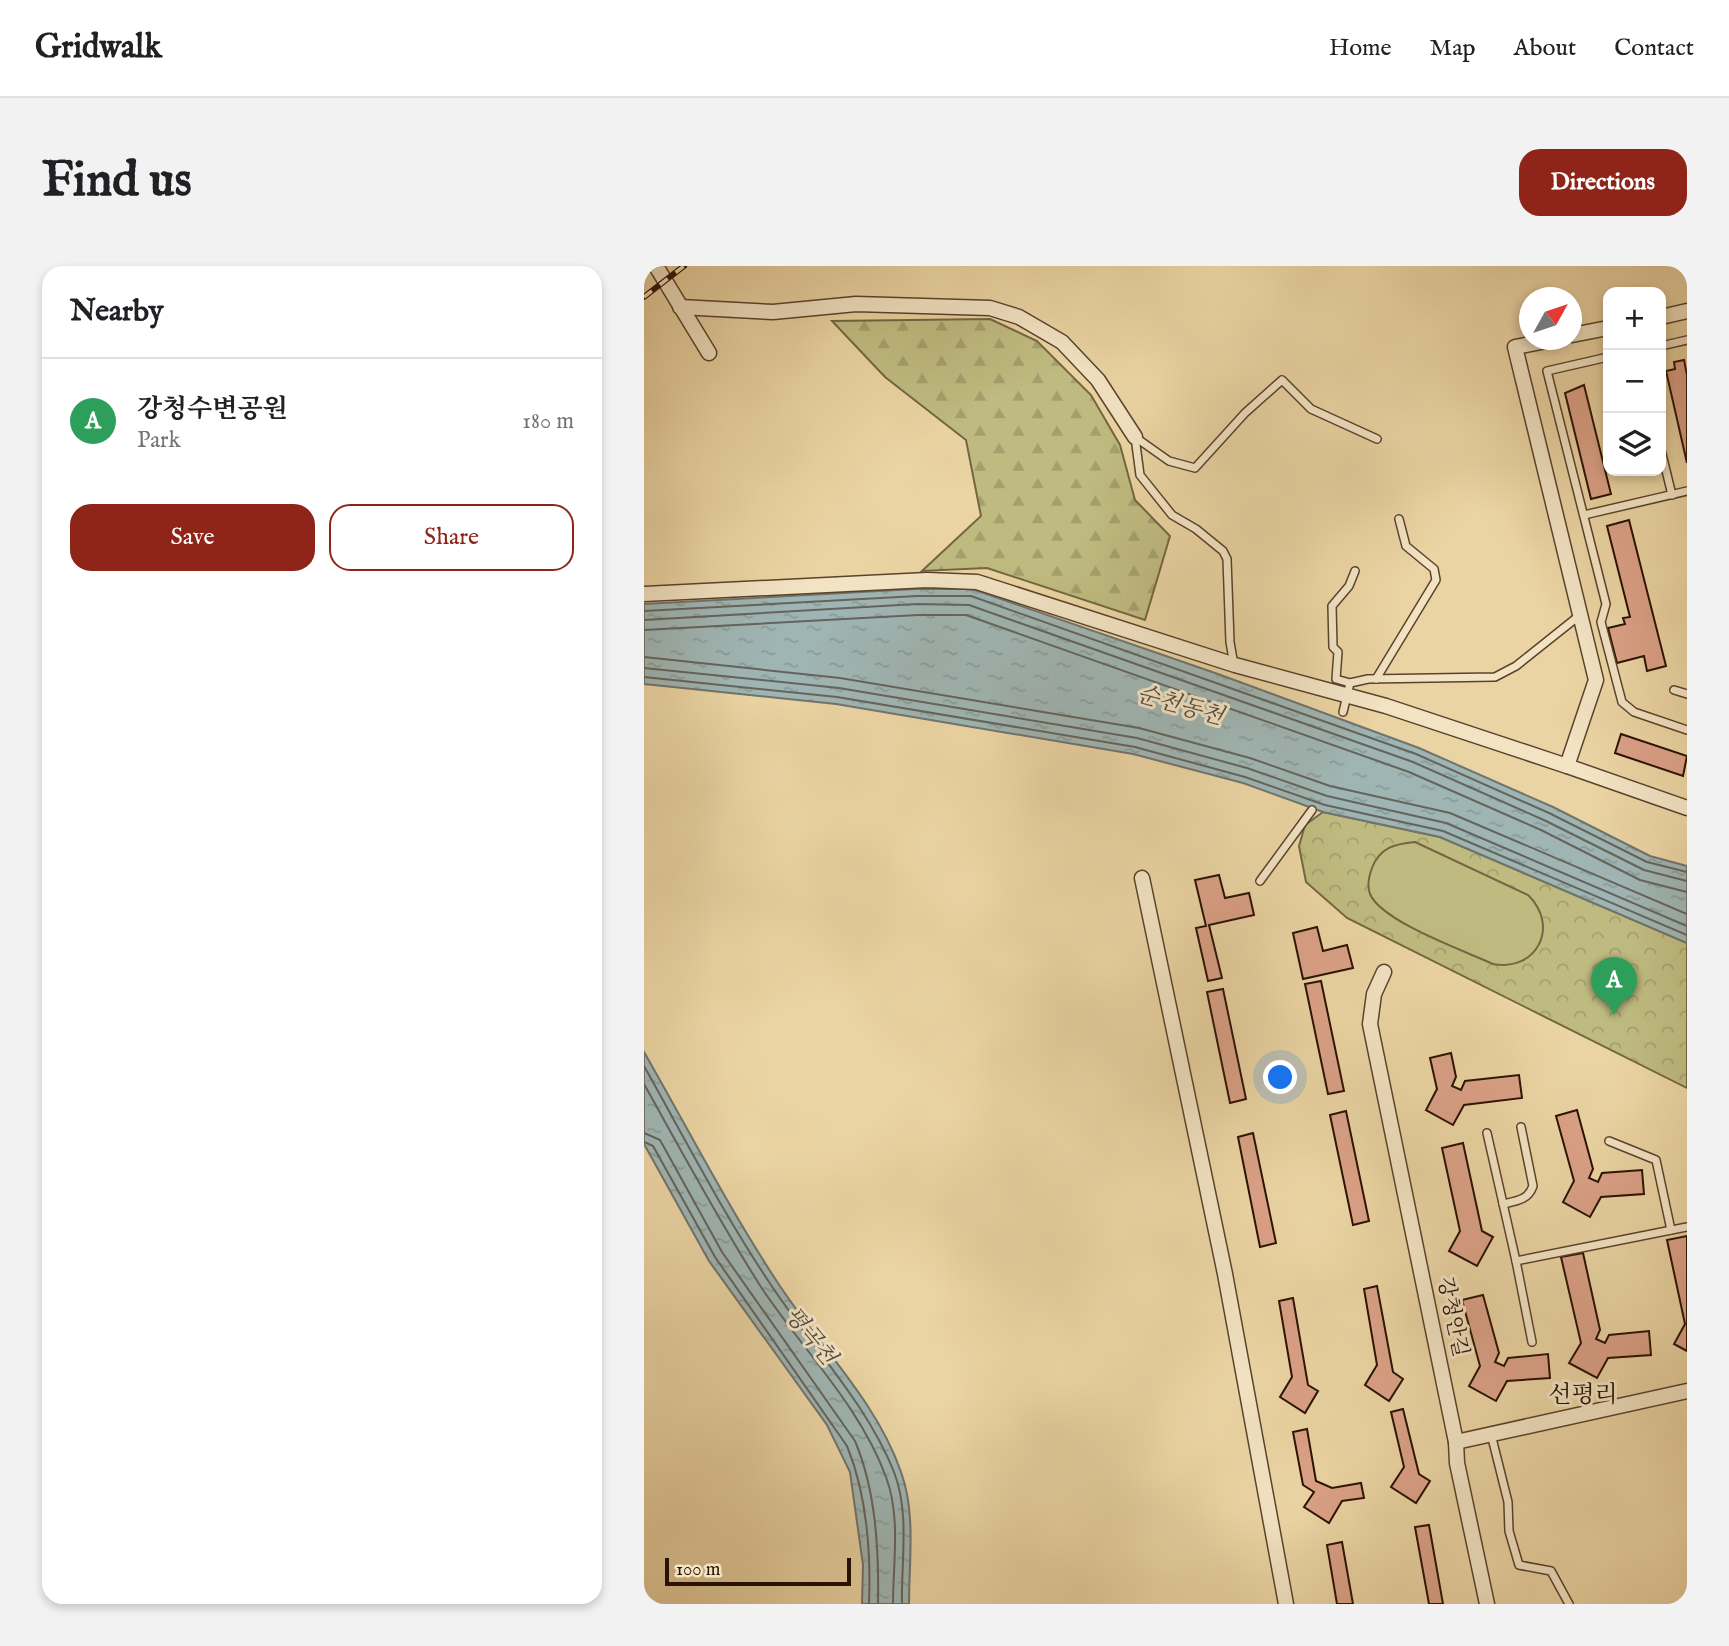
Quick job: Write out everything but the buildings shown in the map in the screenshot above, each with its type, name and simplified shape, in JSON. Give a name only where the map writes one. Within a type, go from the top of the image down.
[{"type":"street","points":[[656,266],[709,353]]},
{"type":"street","points":[[680,307],[773,312],[856,303],[990,308],[1019,317],[1062,342],[1098,380],[1135,437]]},
{"type":"street","points":[[1666,316],[1687,311]]},
{"type":"street","points":[[1582,333],[1603,329]]},
{"type":"street","points":[[1519,346],[1515,347],[1596,680],[1567,766]]},
{"type":"street","points":[[644,594],[919,580],[977,582],[1235,665],[1344,705],[1386,706],[1687,808]]},
{"type":"street","points":[[1142,878],[1225,1274],[1286,1604]]},
{"type":"street","name":"강청안길","points":[[1384,972],[1374,994],[1370,1024],[1487,1604]]},
{"type":"street","points":[[1456,1442],[1687,1391]]},
{"type":"lane","points":[[1666,344],[1687,340]]},
{"type":"lane","points":[[1603,358],[1548,371],[1606,604],[1601,622],[1622,702],[1634,712],[1687,730]]},
{"type":"lane","points":[[1135,437],[1169,461],[1195,468],[1245,412],[1282,380],[1311,410],[1377,439]]},
{"type":"lane","points":[[1135,437],[1140,475],[1172,515],[1196,529],[1223,551],[1227,559],[1230,642],[1235,665]]},
{"type":"lane","points":[[1666,470],[1672,495]]},
{"type":"lane","points":[[1584,515],[1687,491]]},
{"type":"lane","points":[[1376,679],[1436,580],[1434,569],[1406,546],[1399,519]]},
{"type":"lane","points":[[1355,570],[1349,586],[1332,606],[1333,647],[1338,652],[1336,679],[1350,683],[1376,679],[1495,677],[1516,666],[1581,614]]},
{"type":"lane","points":[[1344,705],[1350,683]]},
{"type":"lane","points":[[1674,690],[1687,694]]},
{"type":"lane","points":[[1260,881],[1312,810]]},
{"type":"lane","points":[[1503,1204],[1521,1200],[1530,1194],[1533,1186],[1521,1127]]},
{"type":"lane","points":[[1487,1133],[1517,1261],[1532,1342]]},
{"type":"lane","points":[[1609,1141],[1656,1160],[1671,1230]]},
{"type":"lane","points":[[1517,1261],[1687,1227]]},
{"type":"lane","points":[[1491,1434],[1508,1502],[1509,1531],[1519,1564],[1551,1571],[1569,1604]]},
{"type":"green space","points":[[990,319],[1037,341],[1091,395],[1120,445],[1135,500],[1170,536],[1145,620],[987,568],[922,571],[981,516],[966,440],[885,377],[832,321]]},
{"type":"green space","points":[[1323,812],[1440,837],[1687,943],[1687,1088],[1347,918],[1306,882],[1299,846],[1305,825]]},
{"type":"green space","points":[[1415,842],[1528,895],[1537,907],[1543,933],[1532,954],[1522,961],[1508,965],[1493,964],[1407,925],[1378,905],[1369,888],[1375,861],[1389,848]]},
{"type":"water","name":"순천동천","points":[[916,589],[972,589],[1218,674],[1419,748],[1553,807],[1650,856],[1687,866],[1687,943],[1440,837],[1323,812],[1243,783],[1133,754],[836,704],[644,684],[644,604]]},
{"type":"water","name":"평곡천","points":[[644,1052],[757,1250],[790,1301],[861,1395],[890,1445],[901,1472],[909,1504],[909,1604],[862,1604],[863,1565],[850,1472],[827,1425],[709,1261],[644,1144]]},
{"type":"railway","points":[[644,297],[684,266]]},
{"type":"place","name":"강청수변공원","points":[[1614,1015]]},
{"type":"district","name":"선평리","points":[[1583,1395]]}]
